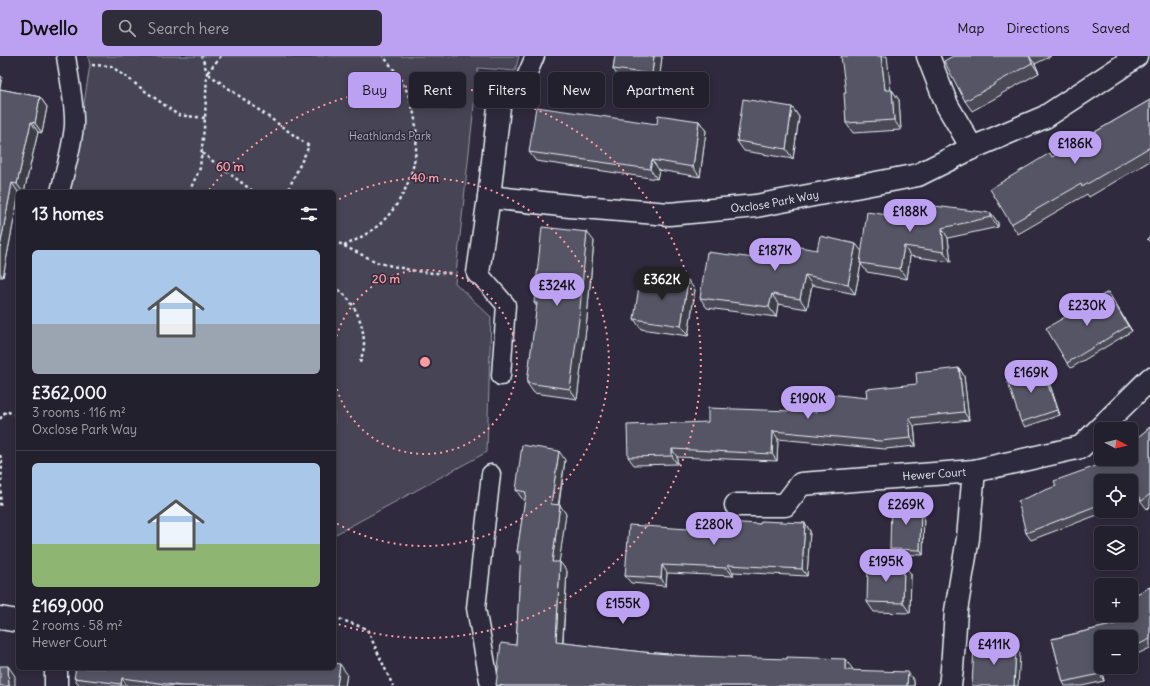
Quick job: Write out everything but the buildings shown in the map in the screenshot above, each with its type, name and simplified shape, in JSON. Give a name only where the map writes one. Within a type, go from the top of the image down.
[{"type":"street","points":[[928,56],[947,105],[972,148]]},
{"type":"street","name":"Oxclose Park Way","points":[[489,197],[570,206],[669,214],[756,206],[918,175],[972,148],[1045,117],[1136,56]]},
{"type":"street","points":[[478,273],[489,197],[499,108]]},
{"type":"street","name":"Hewer Court","points":[[736,505],[785,504],[801,484],[974,471],[1080,447],[1150,379]]},
{"type":"street","name":"Hewer Court","points":[[950,686],[956,612],[968,538],[974,471]]},
{"type":"street","points":[[0,618],[16,621]]},
{"type":"street","points":[[56,670],[56,686]]},
{"type":"lane","points":[[60,190],[74,125],[66,56]]},
{"type":"lane","points":[[528,72],[535,56]]},
{"type":"lane","points":[[478,273],[506,305],[501,376]]},
{"type":"lane","points":[[490,686],[476,608],[491,474]]},
{"type":"path","points":[[190,190],[200,168],[206,118],[207,73],[202,56]]},
{"type":"path","points":[[207,73],[221,56]]},
{"type":"path","points":[[344,246],[364,236],[382,221],[397,204],[408,184],[414,163],[417,140],[415,118],[409,96],[399,76],[383,56]]},
{"type":"path","points":[[90,65],[111,66],[178,115],[206,118]]},
{"type":"path","points":[[207,73],[309,146],[288,190]]},
{"type":"path","points":[[201,153],[251,190]]},
{"type":"path","points":[[336,241],[379,263],[433,273],[478,273]]},
{"type":"path","points":[[336,288],[348,298],[357,312],[363,329],[364,346],[360,363]]},
{"type":"path","points":[[0,418],[6,411],[16,415]]},
{"type":"path","points":[[0,455],[2,462],[0,508]]},
{"type":"path","points":[[336,618],[367,629],[393,686]]},
{"type":"green space","name":"Heathlands Park","points":[[88,56],[519,56],[515,71],[478,68],[478,72],[474,72],[474,105],[455,283],[491,317],[487,452],[336,534],[336,190],[70,190],[90,65]]}]
